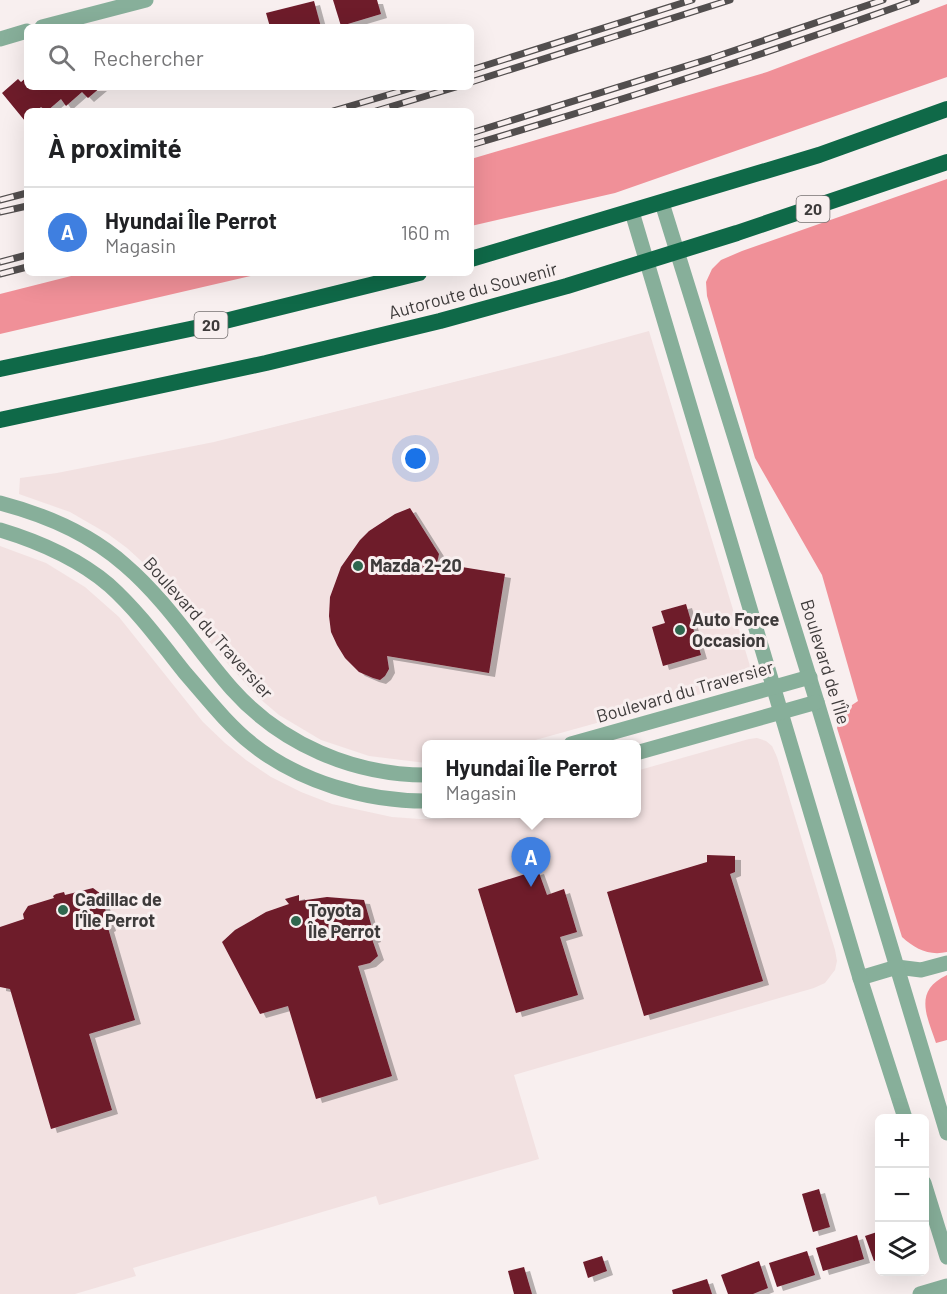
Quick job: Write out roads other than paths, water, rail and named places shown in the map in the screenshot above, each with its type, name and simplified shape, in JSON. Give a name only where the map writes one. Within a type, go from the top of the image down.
[{"type":"highway","name":"Autoroute du Souvenir","points":[[474,258],[819,155],[947,109]]},
{"type":"highway","name":"Autoroute du Souvenir","points":[[0,420],[362,341],[531,296],[818,207],[947,162]]},
{"type":"highway","name":"Autoroute du Souvenir","points":[[0,369],[209,325],[407,276]]},
{"type":"street","points":[[54,24],[146,0]]},
{"type":"street","points":[[0,39],[24,32]]},
{"type":"street","name":"Boulevard de l'Île","points":[[662,203],[810,677],[947,1133]]},
{"type":"street","points":[[632,212],[860,978],[903,1114]]},
{"type":"street","name":"Boulevard du Traversier","points":[[0,503],[46,517],[105,548],[141,579],[234,691],[271,724],[290,737],[311,749],[358,766],[406,775],[422,775]]},
{"type":"street","points":[[0,530],[46,545],[108,584],[127,602],[225,719],[252,744],[273,758],[295,770],[342,789],[390,799],[422,801]]},
{"type":"street","points":[[173,657],[193,641]]},
{"type":"street","name":"Boulevard du Traversier","points":[[585,740],[810,677]]},
{"type":"street","points":[[641,752],[817,702]]},
{"type":"street","points":[[860,978],[897,967],[921,970],[947,963]]},
{"type":"street","points":[[929,1199],[947,1257]]},
{"type":"street","points":[[920,1294],[947,1286]]},
{"type":"railway","points":[[474,69],[692,0]]},
{"type":"railway","points":[[474,81],[730,0]]},
{"type":"railway","points":[[474,132],[715,57],[883,0]]},
{"type":"railway","points":[[474,144],[694,76],[916,0]]},
{"type":"railway","points":[[343,108],[405,90]]},
{"type":"railway","points":[[386,108],[446,90]]},
{"type":"railway","points":[[0,200],[24,194]]},
{"type":"railway","points":[[0,212],[24,207]]},
{"type":"railway","points":[[0,262],[24,256]]},
{"type":"railway","points":[[0,274],[24,268]]},
{"type":"place","name":"Mazda 2-20","points":[[358,566]]},
{"type":"place","name":"Auto Force Occasion","points":[[680,630]]},
{"type":"place","name":"Hyundai Île Perrot","points":[[531,887]]},
{"type":"place","name":"Cadillac de l'Île Perrot","points":[[63,910]]},
{"type":"place","name":"Toyota Île Perrot","points":[[296,921]]}]
